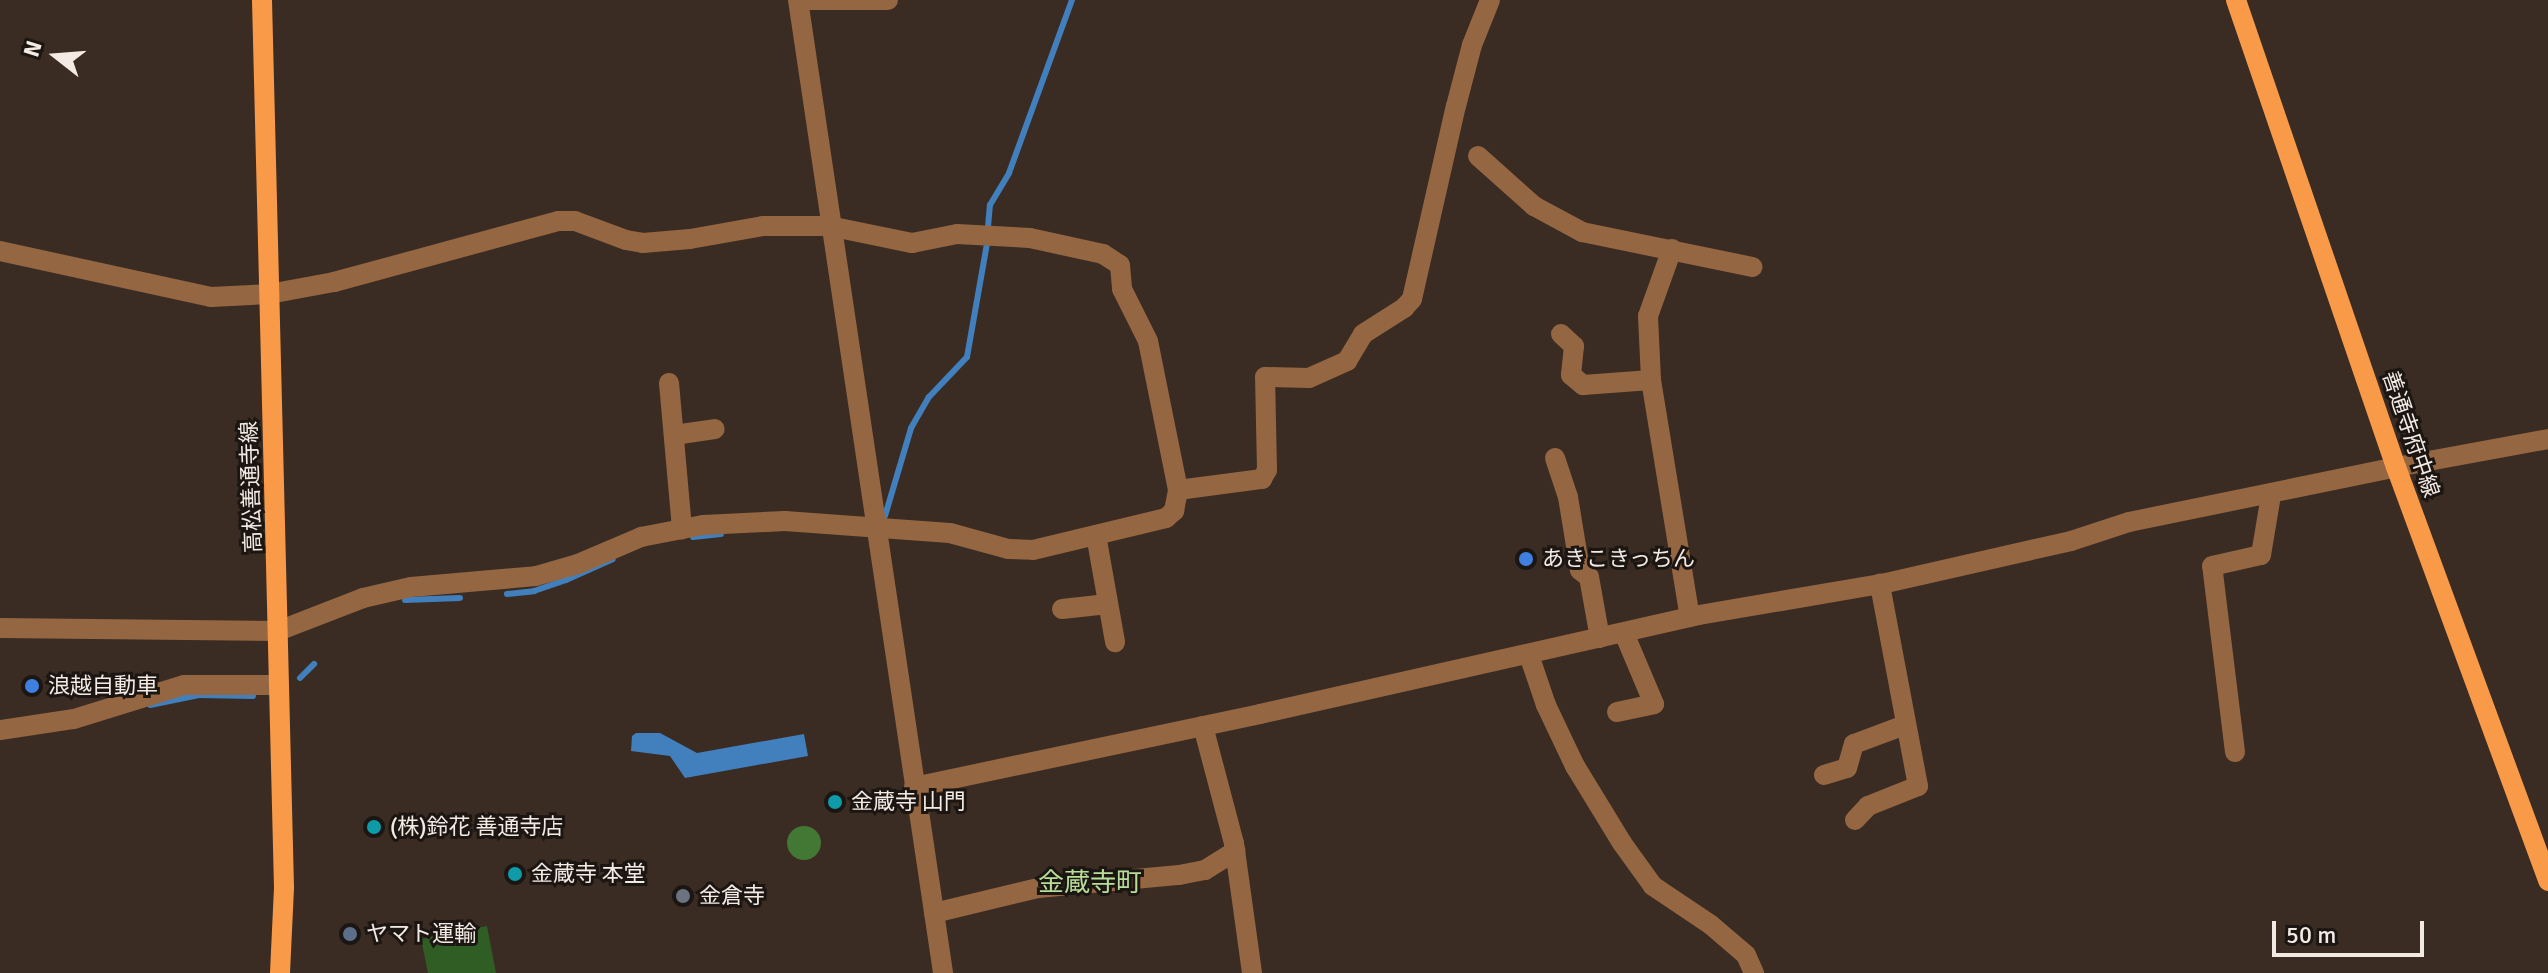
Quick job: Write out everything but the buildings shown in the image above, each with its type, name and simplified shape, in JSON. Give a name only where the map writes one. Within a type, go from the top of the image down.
[{"type":"main road","name":"高松善通寺線","points":[[262,0],[284,888],[280,973]]},
{"type":"main road","name":"善通寺府中線","points":[[2236,0],[2396,467],[2548,881]]},
{"type":"street","points":[[786,0],[796,0],[943,973]]},
{"type":"street","points":[[809,0],[888,0]]},
{"type":"street","points":[[1178,490],[1262,479],[1267,470],[1265,377],[1309,378],[1347,361],[1363,334],[1404,308],[1412,299],[1456,106],[1472,45],[1490,0]]},
{"type":"street","points":[[1478,156],[1534,206],[1582,232],[1752,267]]},
{"type":"street","points":[[0,251],[211,297],[269,294],[334,282],[558,221],[575,221],[643,243],[690,239],[763,226],[829,226],[912,243],[957,234],[1030,238],[1103,254],[1120,265],[1122,289],[1148,341],[1178,490],[1174,511],[1166,518],[1033,550],[1008,549],[950,533],[785,521],[682,529],[641,537],[578,564],[536,576],[411,587],[363,598],[278,631],[0,628]]},
{"type":"street","points":[[1672,249],[1648,316],[1651,380],[1690,617]]},
{"type":"street","points":[[1561,334],[1574,346],[1571,375],[1583,385],[1651,380]]},
{"type":"street","points":[[669,383],[682,529]]},
{"type":"street","points":[[674,435],[715,429]]},
{"type":"street","points":[[914,787],[1529,655],[1690,617],[1880,584],[2071,541],[2129,522],[2548,439]]},
{"type":"street","points":[[1555,458],[1568,497],[1580,570],[1589,577],[1600,638]]},
{"type":"street","points":[[2235,752],[2212,566],[2261,555],[2271,495]]},
{"type":"street","points":[[1096,535],[1115,642]]},
{"type":"street","points":[[1855,820],[1868,806],[1918,786],[1880,584]]},
{"type":"street","points":[[1062,609],[1108,604]]},
{"type":"street","points":[[1617,712],[1654,704],[1624,633]]},
{"type":"street","points":[[1529,655],[1546,705],[1575,766],[1622,843],[1653,886],[1711,925],[1746,955],[1754,973]]},
{"type":"street","points":[[0,730],[74,719],[184,685],[278,685]]},
{"type":"street","points":[[1824,775],[1847,768],[1854,744],[1905,725]]},
{"type":"street","points":[[1203,726],[1235,851],[1252,973]]},
{"type":"street","points":[[934,913],[1038,888],[1205,870],[1235,851]]},
{"type":"green space","points":[[804,826],[816,831],[821,843],[816,855],[804,860],[792,855],[787,843],[792,831]]},
{"type":"green space","points":[[487,926],[496,973],[428,973],[421,939]]},
{"type":"water","points":[[636,733],[660,733],[697,753],[804,734],[808,756],[685,778],[670,756],[631,751],[632,736]]},
{"type":"waterway","points":[[988,227],[990,205],[1009,173],[1072,0]]},
{"type":"waterway","points":[[885,516],[911,428],[929,397],[967,357],[987,244]]},
{"type":"waterway","points":[[693,537],[721,534]]},
{"type":"waterway","points":[[507,594],[534,591],[613,559]]},
{"type":"waterway","points":[[405,600],[460,598]]},
{"type":"waterway","points":[[300,678],[314,664]]},
{"type":"waterway","points":[[150,705],[199,695],[253,696]]},
{"type":"place","name":"あきこきっちん","points":[[1526,559]]},
{"type":"place","name":"浪越自動車","points":[[32,686]]},
{"type":"place","name":"金蔵寺 山門","points":[[835,802]]},
{"type":"place","name":"(株)鈴花 善通寺店","points":[[374,827]]},
{"type":"place","name":"金蔵寺 本堂","points":[[515,874]]},
{"type":"place","name":"金倉寺","points":[[683,896]]},
{"type":"place","name":"ヤマト運輸","points":[[350,934]]},
{"type":"district","name":"金蔵寺町","points":[[1090,884]]}]
